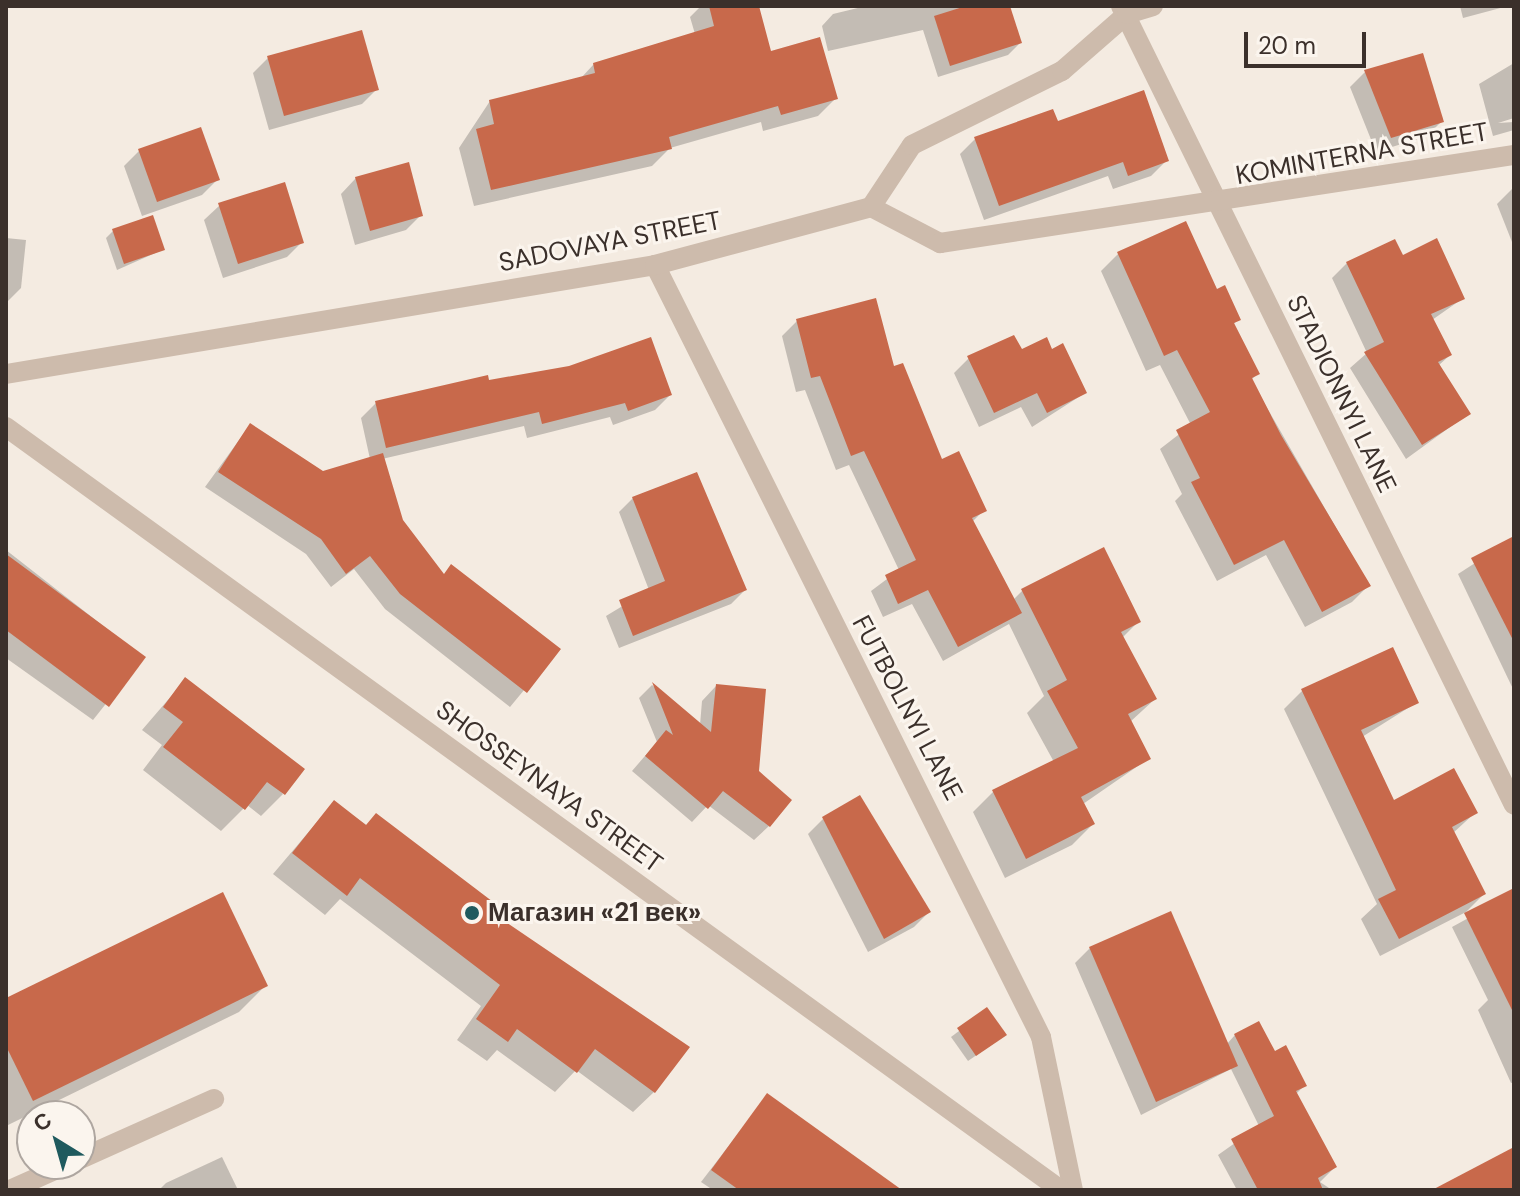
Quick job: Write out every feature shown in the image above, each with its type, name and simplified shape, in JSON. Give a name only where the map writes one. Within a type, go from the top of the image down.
[{"type":"street","points":[[871,207],[912,145],[1062,71],[1124,10],[1153,6]]},
{"type":"street","name":"STADIONNYI LANE","points":[[1124,10],[1514,805]]},
{"type":"street","name":"KOMINTERNA STREET","points":[[871,207],[940,243],[1219,206],[1514,155]]},
{"type":"street","name":"SADOVAYA STREET","points":[[6,374],[655,265],[871,207]]},
{"type":"street","name":"FUTBOLNYI LANE","points":[[655,265],[1041,1037],[1073,1190]]},
{"type":"street","name":"SHOSSEYNAYA STREET","points":[[6,427],[1061,1190]]},
{"type":"street","points":[[96,1152],[214,1099]]},
{"type":"street","points":[[10,1190],[32,1180]]},
{"type":"building","points":[[709,6],[759,6],[771,51],[820,37],[838,99],[781,115],[778,106],[669,137],[672,149],[491,190],[476,129],[494,124],[489,100],[595,73],[593,63],[714,26]]},
{"type":"building","points":[[966,6],[1010,6],[1022,43],[950,66],[934,16]]},
{"type":"building","points":[[362,30],[379,90],[284,116],[267,56]]},
{"type":"building","points":[[1423,53],[1444,122],[1391,138],[1364,70]]},
{"type":"building","points":[[1144,90],[1169,161],[1128,176],[1123,162],[999,206],[974,137],[1053,109],[1058,121]]},
{"type":"building","points":[[201,127],[220,180],[157,202],[138,149]]},
{"type":"building","points":[[409,162],[423,216],[370,231],[355,177]]},
{"type":"building","points":[[285,182],[304,243],[238,264],[218,203]]},
{"type":"building","points":[[153,215],[165,250],[124,264],[112,229]]},
{"type":"building","points":[[1186,221],[1217,289],[1225,285],[1241,320],[1234,323],[1260,374],[1252,378],[1281,435],[1371,586],[1322,612],[1284,540],[1234,565],[1191,482],[1200,478],[1176,430],[1210,412],[1177,350],[1164,356],[1117,252]]},
{"type":"building","points":[[1437,238],[1465,299],[1431,314],[1452,355],[1438,362],[1471,414],[1422,445],[1364,352],[1384,342],[1346,262],[1395,239],[1403,255]]},
{"type":"building","points":[[876,298],[894,366],[903,363],[942,459],[959,451],[987,511],[972,518],[1022,613],[958,647],[928,590],[898,604],[885,575],[916,560],[864,451],[851,456],[820,376],[811,378],[796,319]]},
{"type":"building","points":[[1014,335],[1022,349],[1047,337],[1052,349],[1063,343],[1087,393],[1047,413],[1037,393],[994,413],[967,356]]},
{"type":"building","points":[[651,337],[672,395],[628,411],[625,403],[542,424],[539,412],[386,448],[375,401],[488,375],[489,380],[569,366]]},
{"type":"building","points":[[250,423],[323,471],[383,453],[403,520],[444,574],[451,564],[561,649],[527,693],[400,594],[370,556],[346,574],[321,539],[218,472]]},
{"type":"building","points":[[697,472],[747,590],[633,636],[619,600],[665,581],[632,497]]},
{"type":"building","points":[[1514,536],[1514,642],[1471,558]]},
{"type":"building","points":[[1104,547],[1141,622],[1121,632],[1157,699],[1128,714],[1151,759],[1081,797],[1095,824],[1026,859],[992,790],[1078,748],[1047,691],[1067,680],[1021,589]]},
{"type":"building","points":[[6,554],[146,657],[109,707],[6,630]]},
{"type":"building","points":[[1393,647],[1419,703],[1361,730],[1394,800],[1454,768],[1478,813],[1452,827],[1486,894],[1399,939],[1378,899],[1396,890],[1301,689]]},
{"type":"building","points":[[185,677],[305,769],[285,795],[267,782],[245,810],[163,747],[183,722],[163,707]]},
{"type":"building","points":[[652,682],[711,732],[716,684],[766,689],[759,771],[792,800],[770,827],[723,791],[708,809],[645,756],[666,730],[673,735]]},
{"type":"building","points":[[860,795],[931,912],[884,939],[822,817]]},
{"type":"building","points":[[334,800],[366,825],[376,813],[505,911],[500,918],[690,1047],[655,1093],[595,1049],[577,1073],[517,1029],[508,1042],[476,1019],[500,985],[360,878],[347,896],[292,853]]},
{"type":"building","points":[[1514,888],[1514,1014],[1464,913]]},
{"type":"building","points":[[223,892],[268,986],[35,1100],[6,1046],[6,998]]},
{"type":"building","points":[[1171,911],[1238,1066],[1156,1102],[1089,947]]},
{"type":"building","points":[[987,1007],[1007,1035],[976,1056],[957,1028]]},
{"type":"building","points":[[1259,1021],[1275,1051],[1286,1045],[1307,1086],[1296,1091],[1337,1167],[1318,1178],[1323,1190],[1258,1190],[1231,1139],[1274,1116],[1234,1034]]},
{"type":"building","points":[[767,1093],[902,1190],[739,1190],[711,1170]]},
{"type":"building","points":[[1514,1147],[1514,1190],[1432,1190]]},
{"type":"place","name":"Магазин «21 век»","points":[[472,913]]}]
